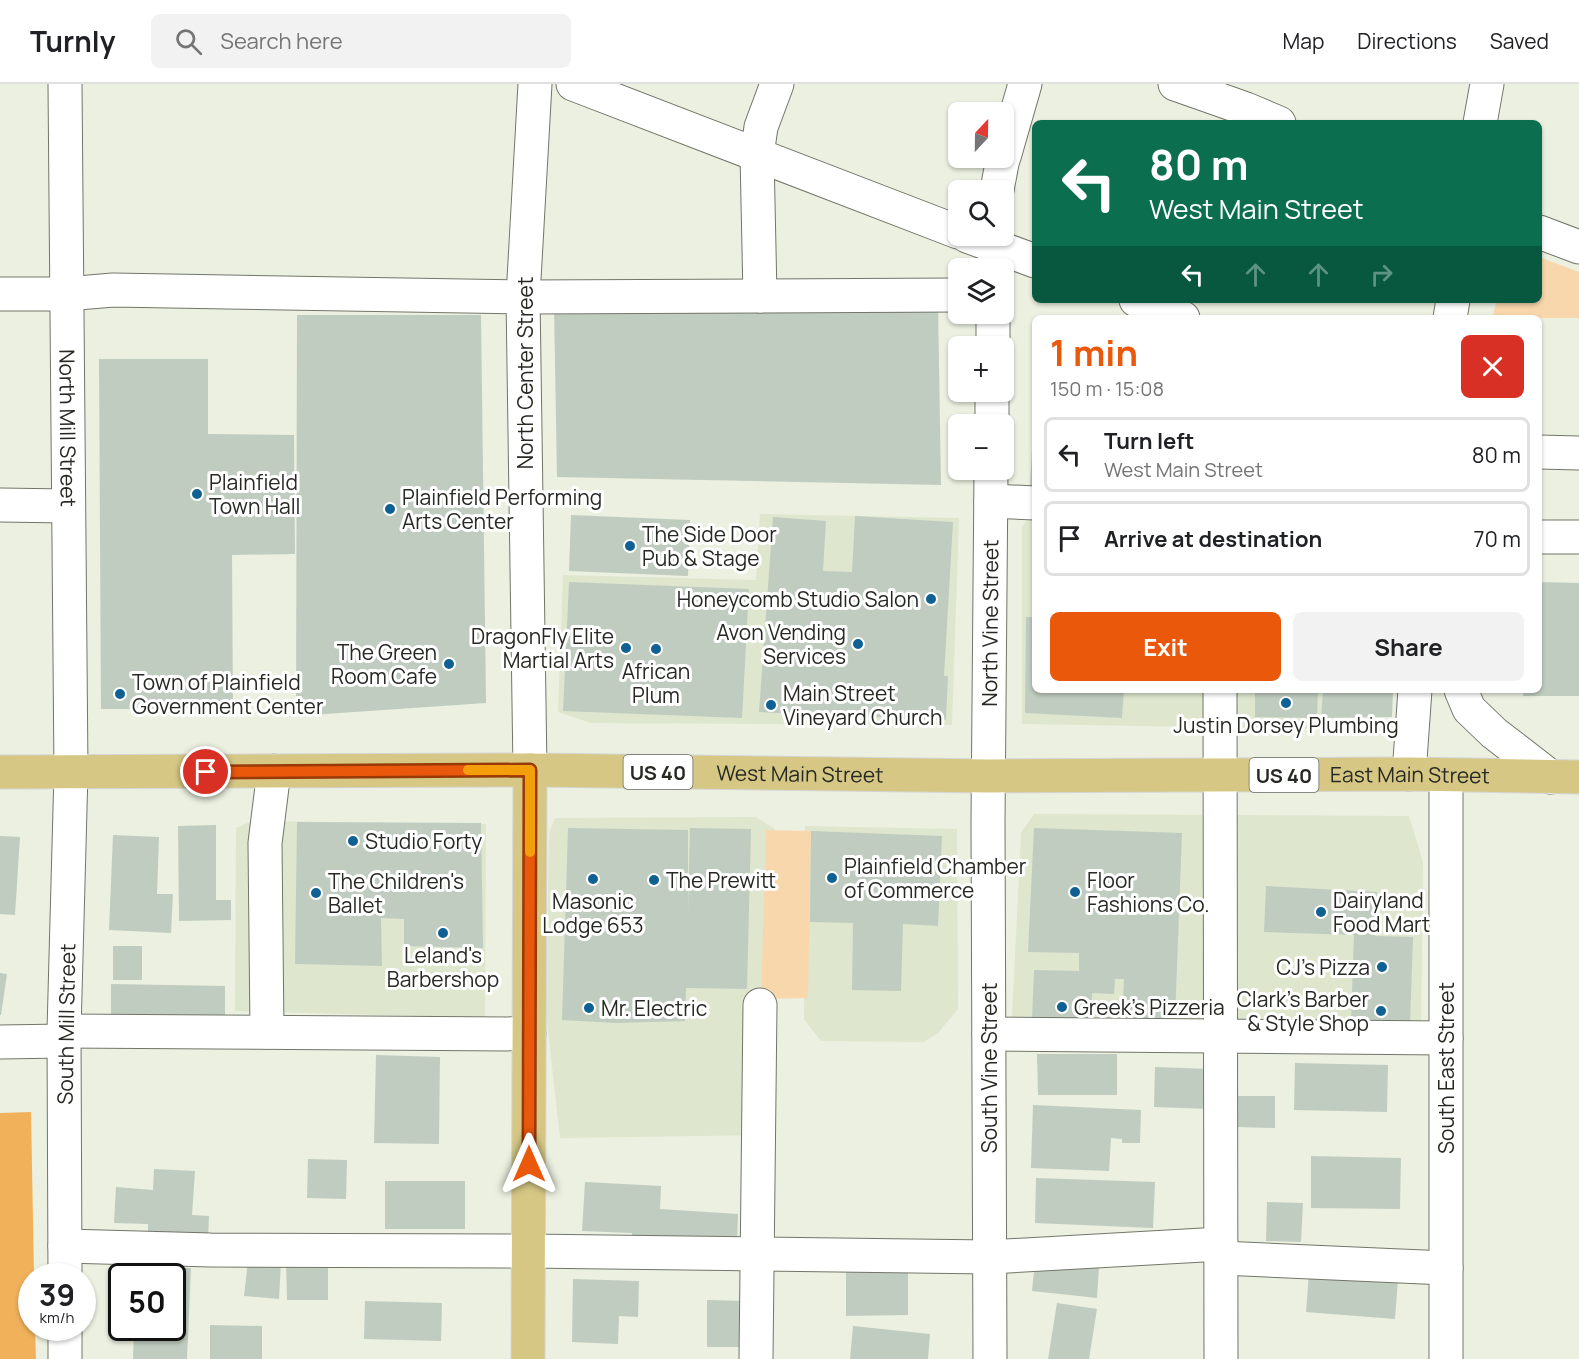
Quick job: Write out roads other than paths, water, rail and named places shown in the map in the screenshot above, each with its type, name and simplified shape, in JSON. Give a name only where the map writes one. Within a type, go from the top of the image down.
[{"type":"main road","name":"West Main Street","points":[[0,772],[530,770],[988,776]]},
{"type":"main road","points":[[528,1359],[530,770]]},
{"type":"main road","name":"East Main Street","points":[[988,776],[1409,774],[1565,777]]},
{"type":"street","name":"North Mill Street","points":[[64,84],[70,772]]},
{"type":"street","name":"North Center Street","points":[[530,770],[523,297],[536,84]]},
{"type":"street","points":[[573,84],[948,228]]},
{"type":"street","points":[[760,296],[757,155],[761,127],[777,84]]},
{"type":"street","points":[[1014,120],[1025,84]]},
{"type":"street","points":[[1175,84],[1250,96],[1276,120]]},
{"type":"street","points":[[1481,120],[1487,84]]},
{"type":"street","points":[[1542,233],[1579,247]]},
{"type":"street","points":[[987,246],[1032,260]]},
{"type":"street","points":[[0,294],[66,294],[113,290],[523,297],[948,295]]},
{"type":"street","points":[[1144,303],[1175,315]]},
{"type":"street","points":[[1542,453],[1579,453]]},
{"type":"street","points":[[991,485],[1032,502]]},
{"type":"street","name":"North Vine Street","points":[[988,776],[991,485]]},
{"type":"street","points":[[0,505],[67,506]]},
{"type":"street","points":[[1542,537],[1579,537]]},
{"type":"street","points":[[1220,693],[1221,1359]]},
{"type":"street","points":[[1409,774],[1415,693]]},
{"type":"street","points":[[1462,693],[1469,709],[1494,733],[1565,777]]},
{"type":"street","points":[[267,1032],[265,843],[274,771]]},
{"type":"street","name":"South Mill Street","points":[[65,1261],[64,1036],[70,772]]},
{"type":"street","name":"South Vine Street","points":[[988,776],[990,1359]]},
{"type":"street","name":"South East Street","points":[[1446,776],[1446,1359]]},
{"type":"street","points":[[756,1359],[760,1005]]},
{"type":"street","points":[[0,1042],[64,1036],[267,1032],[529,1034]]},
{"type":"street","points":[[989,1034],[1446,1038]]},
{"type":"street","points":[[65,1261],[211,1250],[528,1251],[989,1257],[1221,1251],[1446,1268]]},
{"type":"street","points":[[65,1341],[65,1359]]},
{"type":"place","name":"Plainfield Town Hall","points":[[197,494]]},
{"type":"place","name":"Plainfield Performing Arts Center","points":[[390,509]]},
{"type":"place","name":"The Side Door Pub & Stage","points":[[630,546]]},
{"type":"place","name":"Honeycomb Studio Salon","points":[[931,599]]},
{"type":"place","name":"Avon Vending Services","points":[[858,644]]},
{"type":"place","name":"DragonFly Elite Martial Arts","points":[[626,648]]},
{"type":"place","name":"African Plum","points":[[656,649]]},
{"type":"place","name":"The Green Room Cafe","points":[[449,664]]},
{"type":"place","name":"Town of Plainfield Government Center","points":[[120,694]]},
{"type":"place","name":"Justin Dorsey Plumbing","points":[[1286,703]]},
{"type":"place","name":"Main Street Vineyard Church","points":[[771,705]]},
{"type":"place","name":"Studio Forty","points":[[353,841]]},
{"type":"place","name":"Plainfield Chamber of Commerce","points":[[832,878]]},
{"type":"place","name":"Masonic Lodge 653","points":[[593,879]]},
{"type":"place","name":"The Prewitt","points":[[654,880]]},
{"type":"place","name":"Floor Fashions Co.","points":[[1075,892]]},
{"type":"place","name":"The Children's Ballet","points":[[316,893]]},
{"type":"place","name":"Dairyland Food Mart","points":[[1321,912]]},
{"type":"place","name":"Leland's Barbershop","points":[[443,933]]},
{"type":"place","name":"CJ's Pizza","points":[[1382,967]]},
{"type":"place","name":"Greek's Pizzeria","points":[[1062,1007]]},
{"type":"place","name":"Mr. Electric","points":[[589,1008]]},
{"type":"place","name":"Clark's Barber & Style Shop","points":[[1381,1011]]}]
